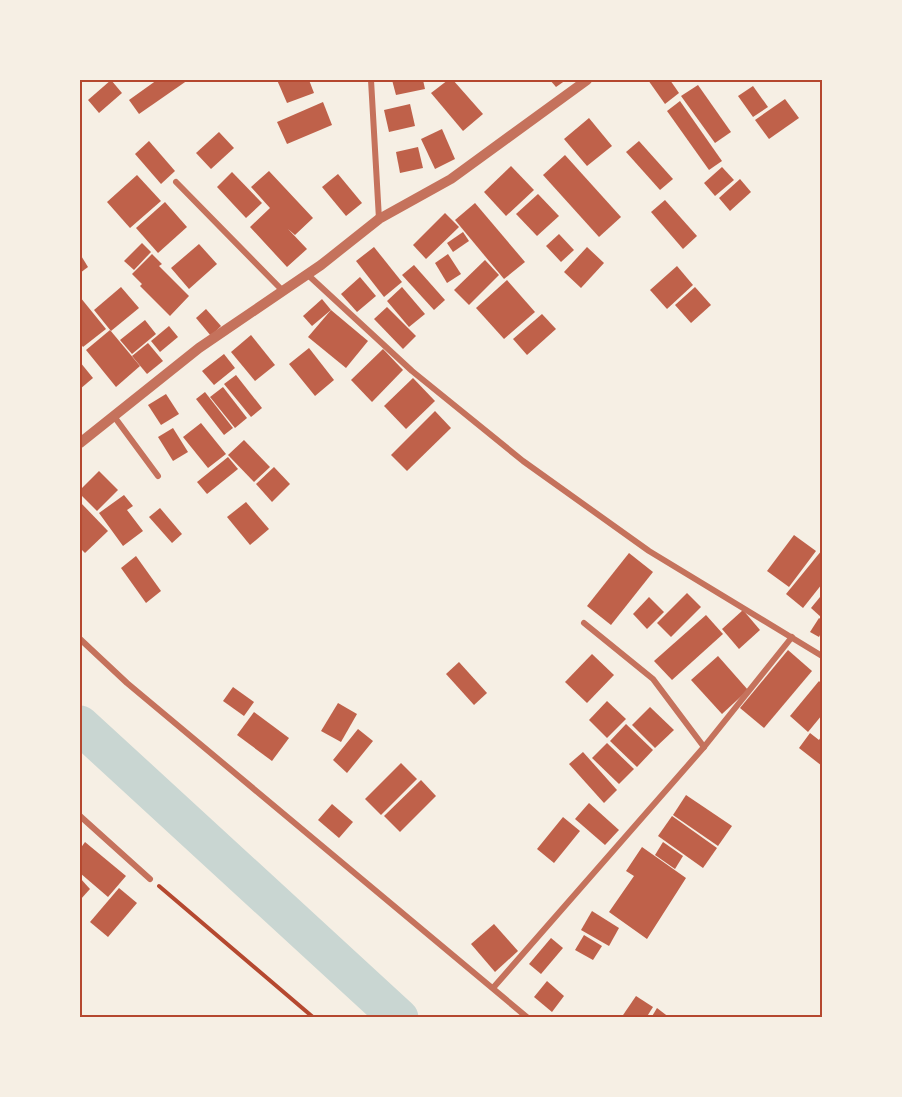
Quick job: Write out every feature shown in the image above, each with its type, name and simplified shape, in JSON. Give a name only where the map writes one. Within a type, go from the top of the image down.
[{"type":"street","points":[[371,80],[379,219]]},
{"type":"street","points":[[80,443],[199,348],[308,274],[379,219],[451,179],[587,80]]},
{"type":"street","points":[[176,182],[283,291]]},
{"type":"street","points":[[308,274],[412,371],[523,461],[649,551],[822,656]]},
{"type":"street","points":[[113,415],[158,476]]},
{"type":"street","points":[[584,622],[653,679],[704,747]]},
{"type":"street","points":[[492,988],[704,747],[792,637]]},
{"type":"street","points":[[80,639],[127,683],[528,1017]]},
{"type":"street","points":[[80,816],[150,879]]},
{"type":"path","points":[[150,879],[314,1017]]},
{"type":"building","points":[[111,80],[122,93],[99,113],[88,100]]},
{"type":"building","points":[[157,80],[188,80],[139,114],[129,100]]},
{"type":"building","points":[[277,80],[309,80],[314,93],[287,103]]},
{"type":"building","points":[[392,80],[423,80],[425,89],[396,95]]},
{"type":"building","points":[[448,80],[453,80],[483,114],[463,131],[431,93]]},
{"type":"building","points":[[550,80],[566,80],[556,87]]},
{"type":"building","points":[[648,80],[670,80],[679,93],[665,104]]},
{"type":"building","points":[[698,85],[731,132],[715,143],[681,96]]},
{"type":"building","points":[[753,86],[768,107],[753,117],[738,96]]},
{"type":"building","points":[[785,99],[799,118],[769,139],[755,120]]},
{"type":"building","points":[[680,101],[722,161],[709,170],[667,111]]},
{"type":"building","points":[[323,102],[332,125],[287,144],[277,122]]},
{"type":"building","points":[[410,104],[415,126],[389,132],[384,110]]},
{"type":"building","points":[[589,118],[612,146],[587,166],[564,139]]},
{"type":"building","points":[[442,129],[455,159],[435,169],[421,139]]},
{"type":"building","points":[[219,132],[234,148],[211,169],[196,153]]},
{"type":"building","points":[[149,141],[175,171],[161,184],[135,154]]},
{"type":"building","points":[[639,141],[673,179],[660,190],[626,152]]},
{"type":"building","points":[[418,147],[423,168],[400,173],[396,152]]},
{"type":"building","points":[[565,155],[621,217],[599,237],[543,175]]},
{"type":"building","points":[[511,166],[534,190],[506,216],[484,192]]},
{"type":"building","points":[[722,167],[734,180],[715,196],[704,183]]},
{"type":"building","points":[[269,171],[313,218],[295,235],[288,229],[307,249],[287,267],[250,227],[270,208],[251,187]]},
{"type":"building","points":[[232,172],[262,203],[246,218],[217,187]]},
{"type":"building","points":[[338,174],[362,203],[346,216],[322,187]]},
{"type":"building","points":[[137,175],[161,201],[130,228],[107,202]]},
{"type":"building","points":[[740,179],[751,192],[730,211],[719,198]]},
{"type":"building","points":[[538,194],[559,216],[537,236],[516,214]]},
{"type":"building","points":[[665,200],[697,236],[683,249],[651,212]]},
{"type":"building","points":[[165,202],[187,227],[158,253],[136,228]]},
{"type":"building","points":[[475,203],[525,262],[504,279],[455,220]]},
{"type":"building","points":[[445,213],[459,227],[426,259],[413,245]]},
{"type":"building","points":[[463,232],[469,241],[453,252],[447,243]]},
{"type":"building","points":[[559,234],[574,250],[561,262],[546,246]]},
{"type":"building","points":[[142,243],[151,252],[134,270],[124,261]]},
{"type":"building","points":[[199,244],[217,264],[189,289],[171,268]]},
{"type":"building","points":[[374,247],[402,282],[384,297],[356,261]]},
{"type":"building","points":[[587,247],[604,263],[581,288],[564,272]]},
{"type":"building","points":[[80,254],[88,267],[80,273]]},
{"type":"building","points":[[152,254],[162,264],[159,266],[189,296],[170,316],[140,286],[142,284],[132,274]]},
{"type":"building","points":[[448,254],[461,274],[447,283],[435,263]]},
{"type":"building","points":[[485,260],[499,275],[469,305],[454,290]]},
{"type":"building","points":[[414,265],[445,300],[434,310],[402,275]]},
{"type":"building","points":[[677,266],[693,285],[667,309],[650,290]]},
{"type":"building","points":[[360,277],[376,296],[357,312],[341,294]]},
{"type":"building","points":[[507,280],[535,312],[504,339],[476,308]]},
{"type":"building","points":[[121,287],[139,308],[111,331],[94,310]]},
{"type":"building","points":[[402,287],[425,314],[409,327],[387,301]]},
{"type":"building","points":[[695,287],[711,305],[691,323],[675,305]]},
{"type":"building","points":[[80,297],[106,329],[83,347],[80,343]]},
{"type":"building","points":[[322,299],[331,310],[312,326],[303,316]]},
{"type":"building","points":[[387,307],[416,336],[403,349],[374,319]]},
{"type":"building","points":[[206,309],[221,326],[211,336],[196,318]]},
{"type":"building","points":[[331,310],[368,341],[346,368],[308,337]]},
{"type":"building","points":[[542,314],[556,329],[527,355],[513,339]]},
{"type":"building","points":[[145,320],[156,334],[132,354],[120,340]]},
{"type":"building","points":[[169,326],[178,337],[160,352],[151,341]]},
{"type":"building","points":[[110,330],[140,366],[116,387],[86,350]]},
{"type":"building","points":[[251,335],[275,365],[255,381],[231,352]]},
{"type":"building","points":[[148,343],[163,361],[147,374],[132,356]]},
{"type":"building","points":[[309,348],[334,380],[315,396],[289,364]]},
{"type":"building","points":[[383,349],[403,370],[372,402],[351,380]]},
{"type":"building","points":[[224,354],[235,368],[214,385],[202,371]]},
{"type":"building","points":[[80,362],[93,378],[80,389]]},
{"type":"building","points":[[236,375],[262,408],[251,417],[224,384]]},
{"type":"building","points":[[413,378],[435,401],[406,429],[384,406]]},
{"type":"building","points":[[223,387],[247,418],[235,428],[210,397]]},
{"type":"building","points":[[205,392],[233,428],[224,435],[196,399]]},
{"type":"building","points":[[166,394],[179,414],[161,425],[148,405]]},
{"type":"building","points":[[435,411],[451,428],[407,471],[391,455]]},
{"type":"building","points":[[201,423],[226,454],[208,468],[183,437]]},
{"type":"building","points":[[173,428],[188,452],[173,461],[158,437]]},
{"type":"building","points":[[244,440],[270,467],[254,482],[228,455]]},
{"type":"building","points":[[228,457],[238,469],[207,494],[197,482]]},
{"type":"building","points":[[274,467],[290,484],[272,502],[256,484]]},
{"type":"building","points":[[99,471],[118,490],[97,511],[80,494],[80,490]]},
{"type":"building","points":[[124,495],[133,506],[127,510],[143,531],[123,546],[99,513]]},
{"type":"building","points":[[80,502],[108,531],[85,553],[80,548]]},
{"type":"building","points":[[246,502],[269,529],[250,545],[227,517]]},
{"type":"building","points":[[160,508],[182,534],[172,543],[149,517]]},
{"type":"building","points":[[794,535],[816,551],[789,587],[767,571]]},
{"type":"building","points":[[822,550],[822,584],[803,608],[786,594]]},
{"type":"building","points":[[629,553],[653,572],[611,625],[587,606]]},
{"type":"building","points":[[136,556],[161,591],[146,603],[121,568]]},
{"type":"building","points":[[687,593],[701,607],[671,637],[657,623]]},
{"type":"building","points":[[649,597],[664,612],[647,629],[633,614]]},
{"type":"building","points":[[820,597],[822,599],[822,618],[811,608]]},
{"type":"building","points":[[743,610],[760,630],[739,649],[722,629]]},
{"type":"building","points":[[706,615],[723,634],[672,680],[654,661]]},
{"type":"building","points":[[819,618],[822,620],[822,631],[819,637],[810,632]]},
{"type":"building","points":[[788,650],[812,671],[764,728],[740,708]]},
{"type":"building","points":[[592,654],[614,675],[587,703],[565,682]]},
{"type":"building","points":[[718,656],[748,690],[722,714],[691,680]]},
{"type":"building","points":[[459,662],[487,693],[474,705],[446,674]]},
{"type":"building","points":[[819,681],[822,684],[822,715],[808,732],[790,716]]},
{"type":"building","points":[[233,687],[254,702],[244,716],[223,701]]},
{"type":"building","points":[[607,701],[626,719],[607,738],[589,720]]},
{"type":"building","points":[[338,703],[357,714],[341,742],[321,731]]},
{"type":"building","points":[[650,707],[674,730],[655,748],[632,725]]},
{"type":"building","points":[[254,712],[289,738],[272,761],[237,735]]},
{"type":"building","points":[[626,724],[653,750],[637,767],[610,741]]},
{"type":"building","points":[[358,729],[373,741],[347,773],[333,760]]},
{"type":"building","points":[[810,733],[819,740],[822,735],[822,766],[799,748]]},
{"type":"building","points":[[607,743],[634,769],[619,784],[592,758]]},
{"type":"building","points":[[583,752],[617,790],[604,803],[569,764]]},
{"type":"building","points":[[401,763],[417,779],[381,815],[365,799]]},
{"type":"building","points":[[421,780],[436,796],[400,832],[384,816]]},
{"type":"building","points":[[686,795],[732,826],[718,846],[673,815]]},
{"type":"building","points":[[589,803],[619,830],[605,845],[575,819]]},
{"type":"building","points":[[332,804],[353,822],[339,838],[318,820]]},
{"type":"building","points":[[672,816],[717,848],[703,868],[658,836]]},
{"type":"building","points":[[563,817],[580,831],[554,863],[537,849]]},
{"type":"building","points":[[85,842],[126,876],[108,897],[80,873],[80,849]]},
{"type":"building","points":[[663,842],[683,856],[675,869],[655,855]]},
{"type":"building","points":[[642,847],[686,878],[647,939],[609,912],[634,876],[626,871]]},
{"type":"building","points":[[80,878],[90,889],[80,900]]},
{"type":"building","points":[[119,888],[137,903],[108,937],[90,922]]},
{"type":"building","points":[[592,911],[619,928],[609,946],[581,930]]},
{"type":"building","points":[[494,924],[518,951],[495,972],[471,944]]},
{"type":"building","points":[[584,935],[602,946],[593,960],[575,950]]},
{"type":"building","points":[[551,938],[563,948],[541,974],[529,964]]},
{"type":"building","points":[[547,981],[564,996],[552,1012],[534,997]]},
{"type":"building","points":[[636,996],[653,1007],[646,1018],[621,1018]]},
{"type":"building","points":[[657,1008],[670,1018],[651,1018]]},
{"type":"waterway","points":[[80,725],[399,1018]]}]
